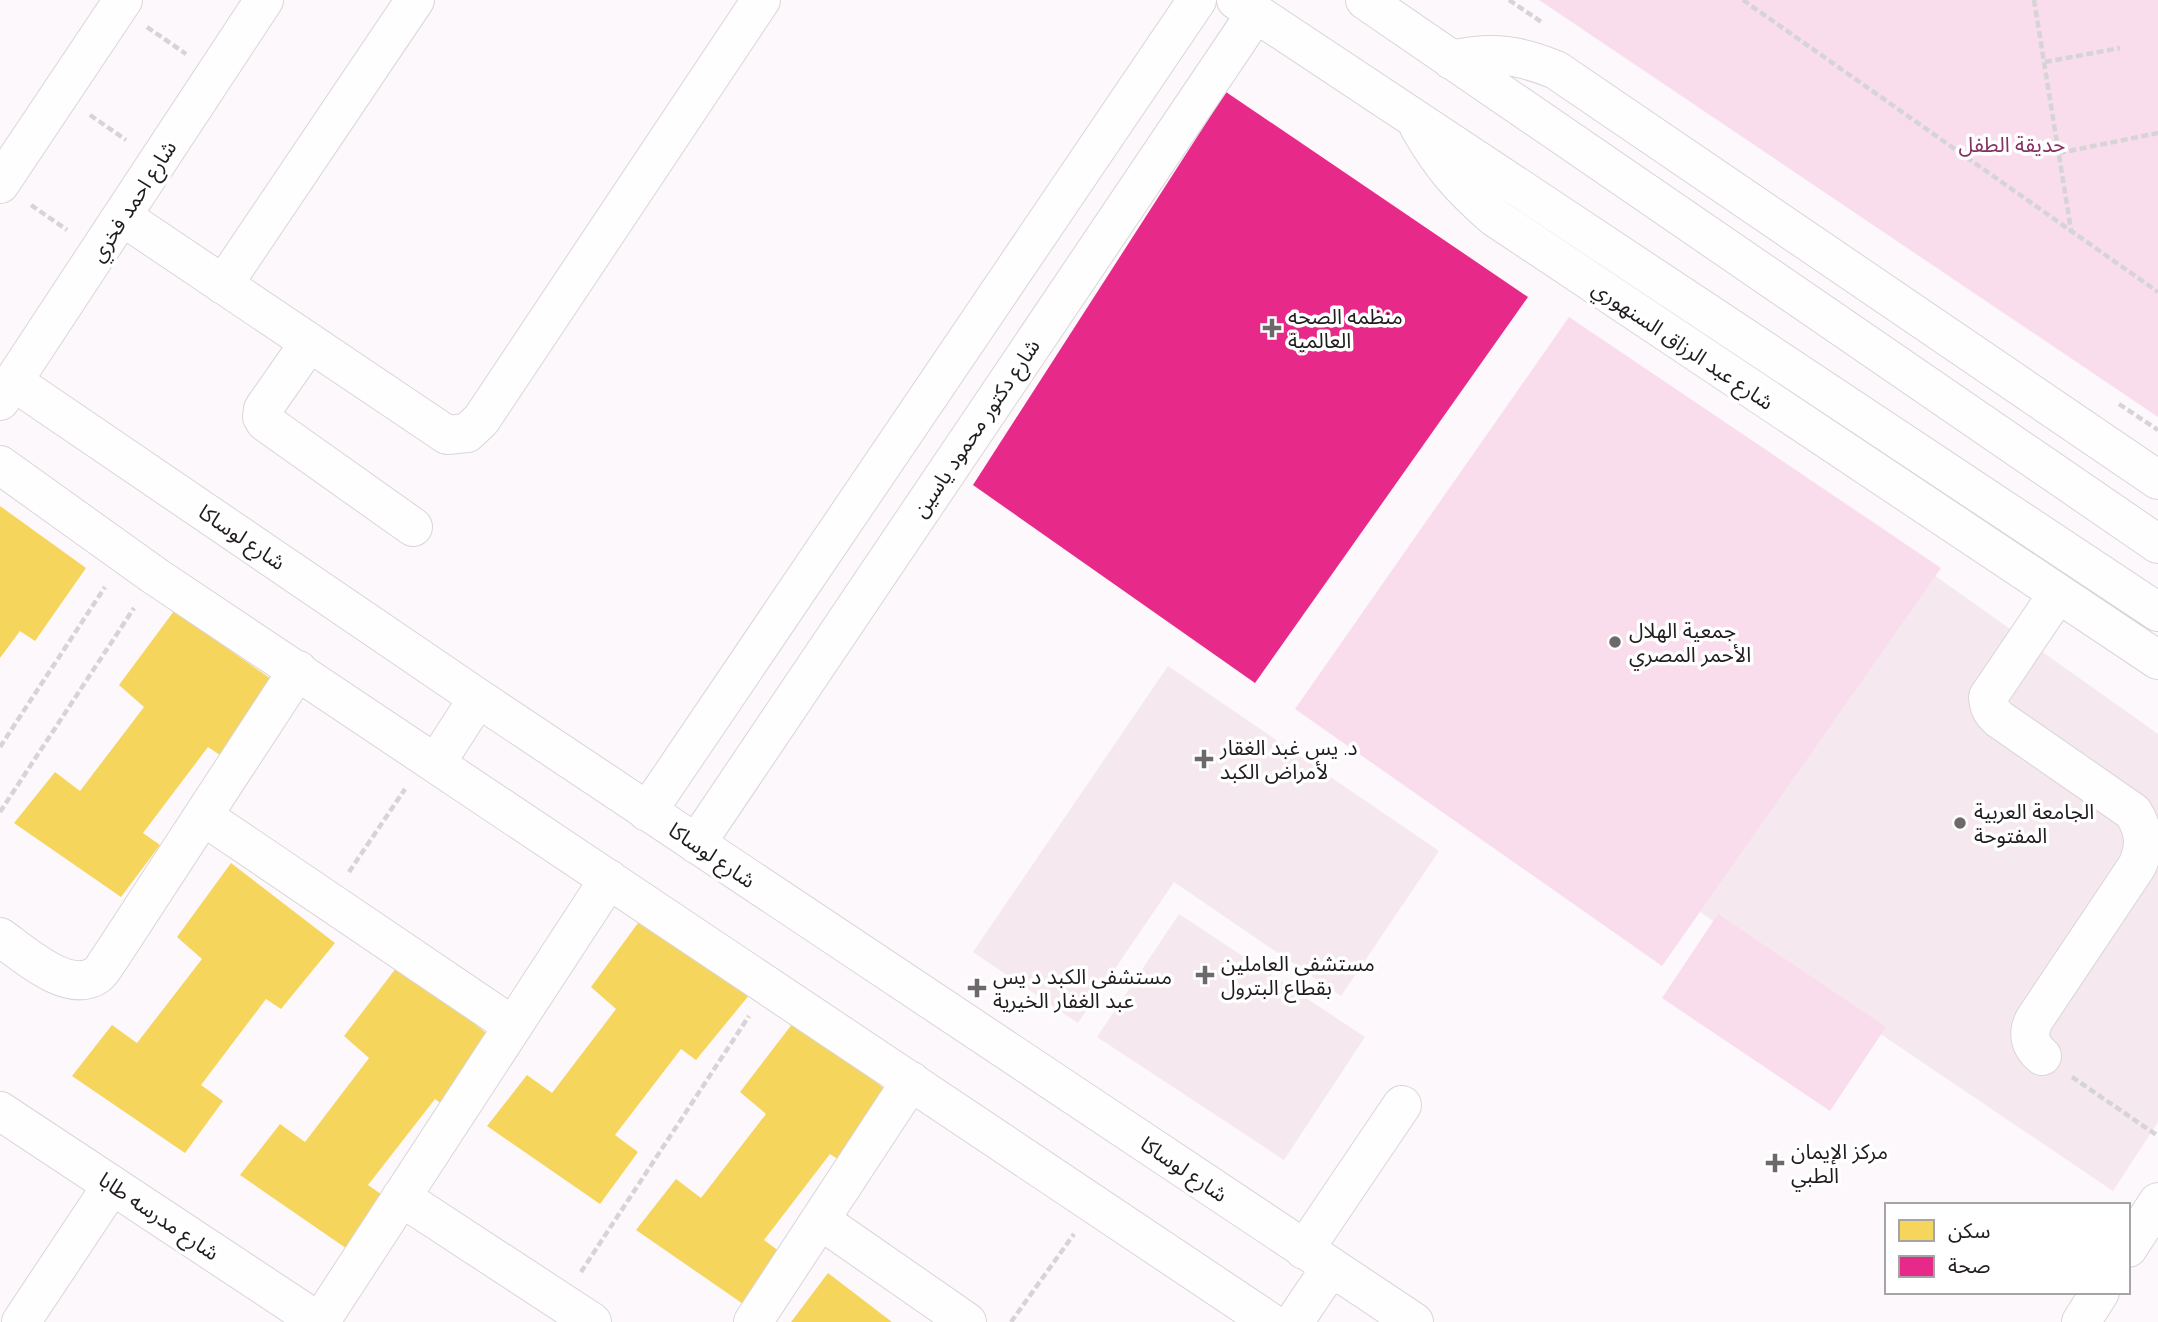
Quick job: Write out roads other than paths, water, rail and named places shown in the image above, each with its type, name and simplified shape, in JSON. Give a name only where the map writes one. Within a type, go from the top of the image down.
[{"type":"street","name":"شارع احمد فخري","points":[[7,392],[264,0]]},
{"type":"street","points":[[223,285],[415,0]]},
{"type":"street","points":[[123,217],[447,435],[467,433],[475,428],[761,0]]},
{"type":"street","points":[[647,812],[1198,0]]},
{"type":"street","points":[[1365,0],[2158,544]]},
{"type":"street","points":[[0,184],[121,3]]},
{"type":"street","name":"شارع عبد الرزاق السنهوري","points":[[1246,6],[1413,116],[1434,154],[1461,188],[1493,218],[2158,660]]},
{"type":"street","name":"شارع دكتور محمود ياسين","points":[[696,844],[1246,6]]},
{"type":"street","points":[[1451,60],[1478,54],[1505,54],[1556,70],[2158,480]]},
{"type":"street","points":[[1413,116],[2158,612]]},
{"type":"street","points":[[309,343],[264,409],[262,417],[265,422],[413,527]]},
{"type":"street","name":"شارع لوساكا","points":[[7,392],[478,698],[1318,1259],[1398,1318]]},
{"type":"street","points":[[0,465],[141,566],[1270,1322]]},
{"type":"street","points":[[2042,1056],[2036,1051],[2030,1037],[2034,1020],[2137,866],[2143,853],[2144,838],[2141,824],[2133,812],[1992,714],[1989,706],[1988,696],[2057,595]]},
{"type":"street","points":[[0,937],[53,974],[75,982],[96,975],[298,670]]},
{"type":"street","points":[[431,760],[478,698]]},
{"type":"street","points":[[203,817],[513,1026]]},
{"type":"street","points":[[319,1322],[609,879]]},
{"type":"street","points":[[753,1322],[911,1082]]},
{"type":"street","points":[[1294,1322],[1318,1259],[1402,1105]]},
{"type":"street","name":"شارع مدرسه طابا","points":[[0,1111],[319,1322]]},
{"type":"street","points":[[20,1322],[112,1185]]},
{"type":"street","points":[[401,1197],[592,1322]]},
{"type":"street","points":[[2130,1245],[2158,1202]]},
{"type":"street","points":[[820,1220],[967,1322]]},
{"type":"street","points":[[2081,1322],[2099,1294]]},
{"type":"place","name":"منظمه الصحه العالمية","points":[[1272,328]]},
{"type":"place","name":"جمعية الهلال الأحمر المصري","points":[[1615,642]]},
{"type":"place","name":"د. يس غبد الغقار لأمراض الكبد","points":[[1204,759]]},
{"type":"place","name":"الجامعة العربية المفتوحة","points":[[1960,823]]},
{"type":"place","name":"مستشفى العاملين بقطاع البترول","points":[[1205,975]]},
{"type":"place","name":"مستشفى الكبد د يس عبد الغفار الخيرية","points":[[977,988]]},
{"type":"place","name":"مركز الإيمان الطبي","points":[[1775,1163]]},
{"type":"park label","name":"حديقة الطفل","points":[[2012,144]]}]
